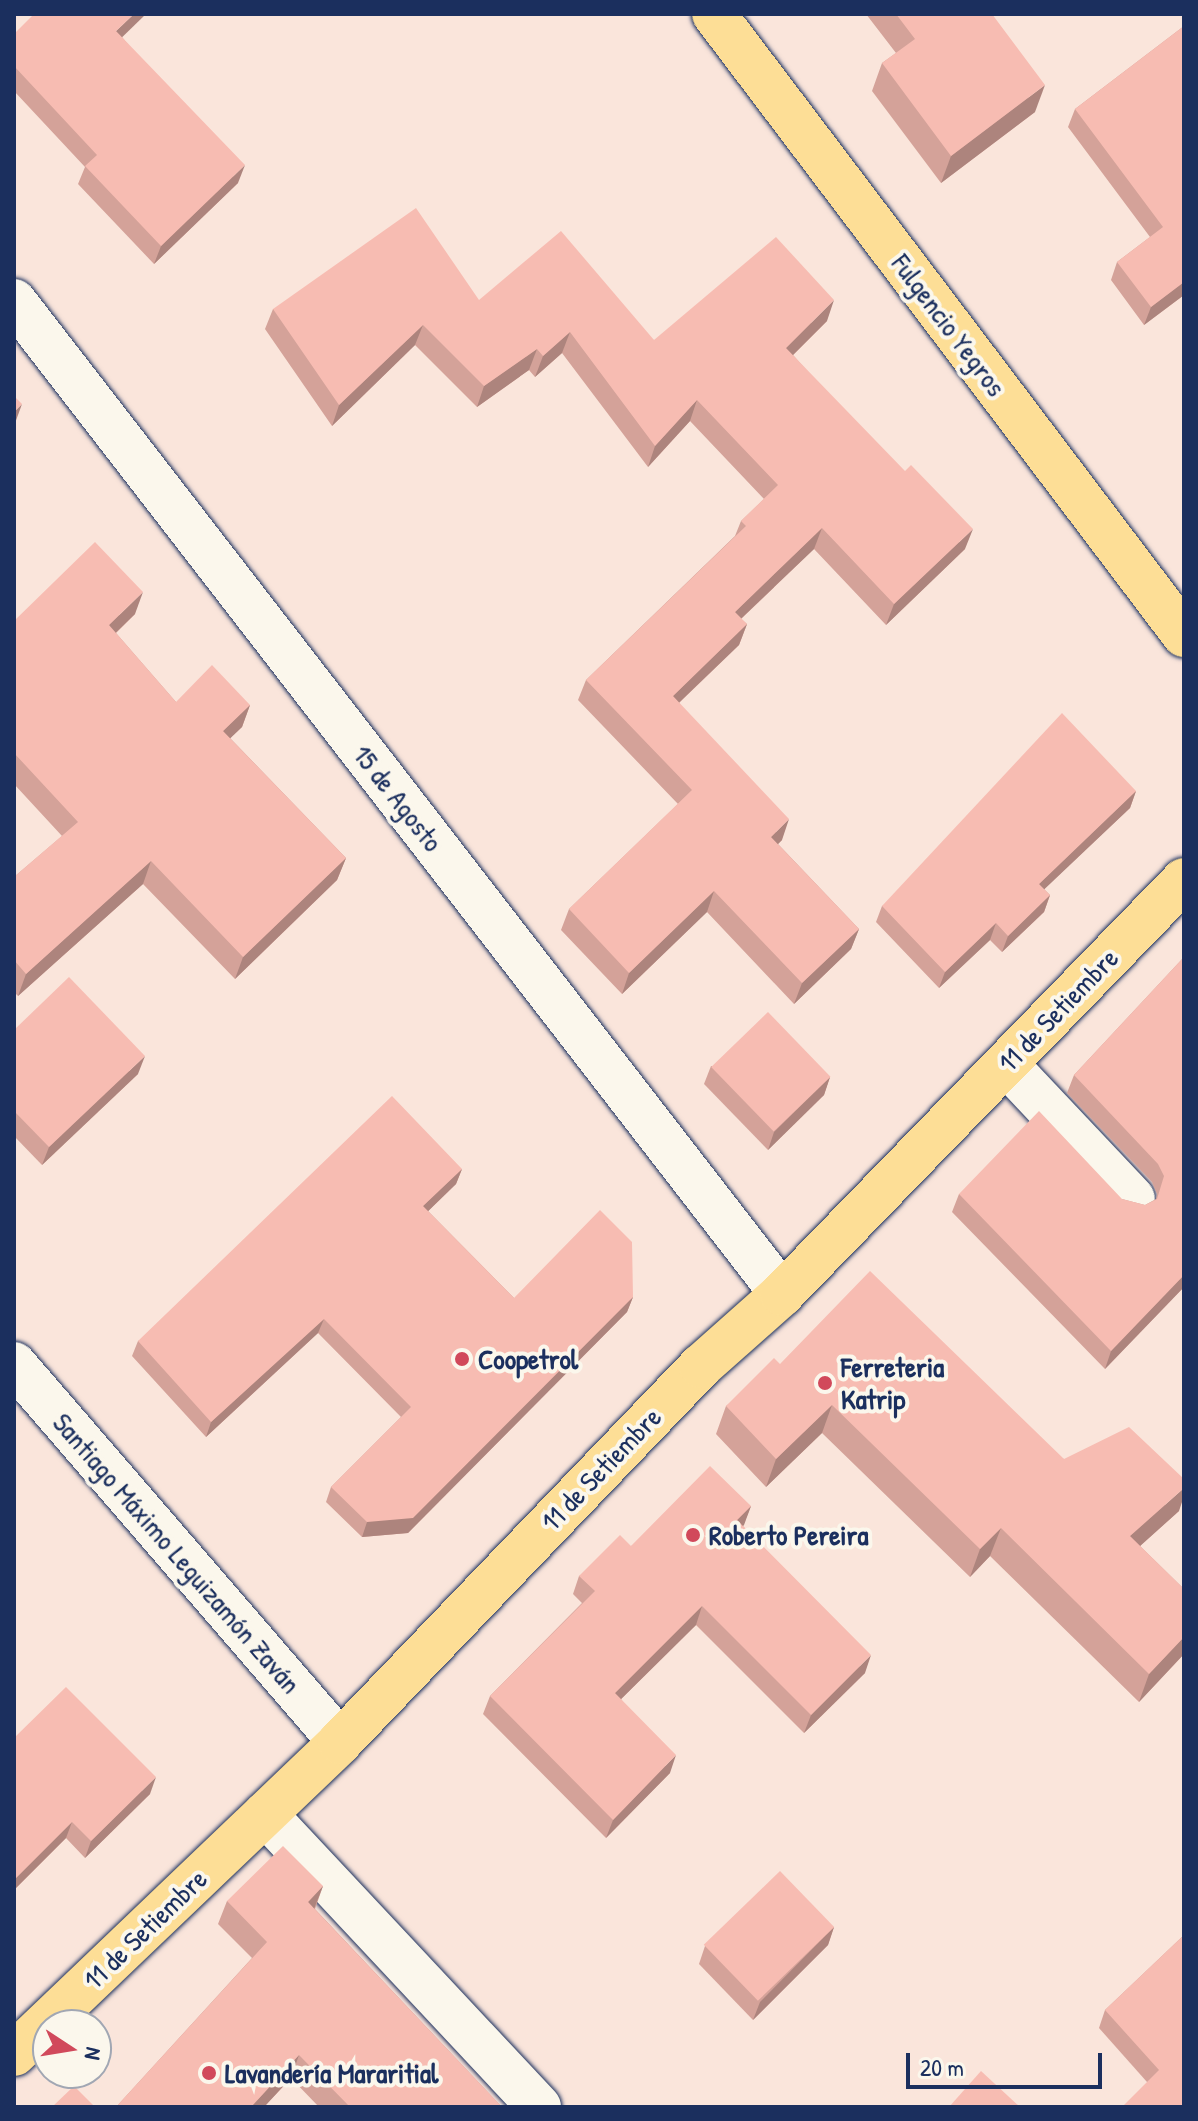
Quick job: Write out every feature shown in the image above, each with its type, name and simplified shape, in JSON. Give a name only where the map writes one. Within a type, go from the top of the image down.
[{"type":"main road","name":"Fulgencio Yegros","points":[[714,14],[1184,635]]},
{"type":"main road","name":"11 de Setiembre","points":[[14,2054],[340,1742],[701,1366],[782,1294],[1184,880]]},
{"type":"street","name":"15 de Agosto","points":[[14,301],[782,1294]]},
{"type":"street","points":[[1006,1064],[1133,1199]]},
{"type":"street","name":"Santiago Máximo Leguizamón Zaván","points":[[14,1364],[340,1742]]},
{"type":"street","points":[[265,1814],[539,2107]]},
{"type":"building","points":[[34,14],[134,14],[116,31],[245,165],[161,246],[85,166],[97,155],[14,66],[14,34]]},
{"type":"building","points":[[896,14],[992,14],[1045,85],[951,156],[882,63],[915,39]]},
{"type":"building","points":[[1184,26],[1184,282],[1151,307],[1117,262],[1163,227],[1075,109]]},
{"type":"building","points":[[416,208],[479,300],[561,231],[654,340],[776,237],[834,300],[786,348],[905,471],[911,465],[973,529],[894,604],[822,528],[735,612],[747,624],[673,696],[789,819],[771,837],[859,929],[802,983],[714,891],[629,973],[569,909],[692,790],[586,680],[746,526],[741,521],[778,485],[697,400],[655,446],[570,332],[543,356],[537,349],[484,386],[423,325],[339,405],[273,309]]},
{"type":"building","points":[[14,396],[22,404],[14,412]]},
{"type":"building","points":[[95,542],[143,592],[109,625],[176,702],[212,665],[250,705],[223,731],[346,858],[243,957],[151,861],[26,974],[14,960],[14,877],[78,822],[14,753],[14,621]]},
{"type":"building","points":[[1062,713],[1136,791],[1039,884],[1050,895],[1008,936],[996,923],[945,972],[882,906]]},
{"type":"building","points":[[1184,957],[1184,1275],[1111,1351],[959,1194],[1039,1111],[1122,1199],[1145,1205],[1157,1199],[1164,1176],[1158,1164],[1074,1075]]},
{"type":"building","points":[[69,977],[145,1056],[49,1147],[14,1111],[14,1030]]},
{"type":"building","points":[[768,1012],[831,1077],[774,1132],[711,1067]]},
{"type":"building","points":[[392,1096],[462,1169],[423,1206],[514,1298],[600,1210],[632,1242],[633,1297],[413,1518],[367,1522],[331,1487],[411,1407],[324,1319],[211,1422],[138,1341]]},
{"type":"building","points":[[870,1271],[1064,1459],[1129,1427],[1184,1479],[1184,1488],[1130,1536],[1184,1589],[1184,1637],[1149,1674],[1001,1528],[980,1549],[832,1405],[776,1459],[726,1406],[774,1358],[780,1364]]},
{"type":"building","points":[[710,1466],[751,1506],[737,1520],[871,1655],[811,1715],[702,1606],[615,1693],[676,1755],[613,1820],[490,1696],[595,1591],[579,1576],[620,1535],[631,1546]]},
{"type":"building","points":[[66,1687],[156,1777],[91,1841],[72,1822],[14,1880],[14,1738]]},
{"type":"building","points":[[283,1846],[323,1886],[308,1902],[502,2107],[350,2107],[299,2055],[251,2107],[116,2107],[267,1942],[227,1901]]},
{"type":"building","points":[[780,1871],[834,1927],[758,2001],[704,1945]]},
{"type":"building","points":[[1184,1935],[1184,2107],[1122,2107],[1159,2070],[1105,2010]]},
{"type":"building","points":[[981,2071],[1020,2107],[949,2107]]},
{"type":"building","points":[[71,2089],[77,2089],[95,2107],[52,2107]]},
{"type":"place","name":"Coopetrol","points":[[462,1359]]},
{"type":"place","name":"Ferreteria Katrip","points":[[825,1383]]},
{"type":"place","name":"Roberto Pereira","points":[[693,1535]]},
{"type":"place","name":"Lavandería Mararitial","points":[[209,2073]]}]
